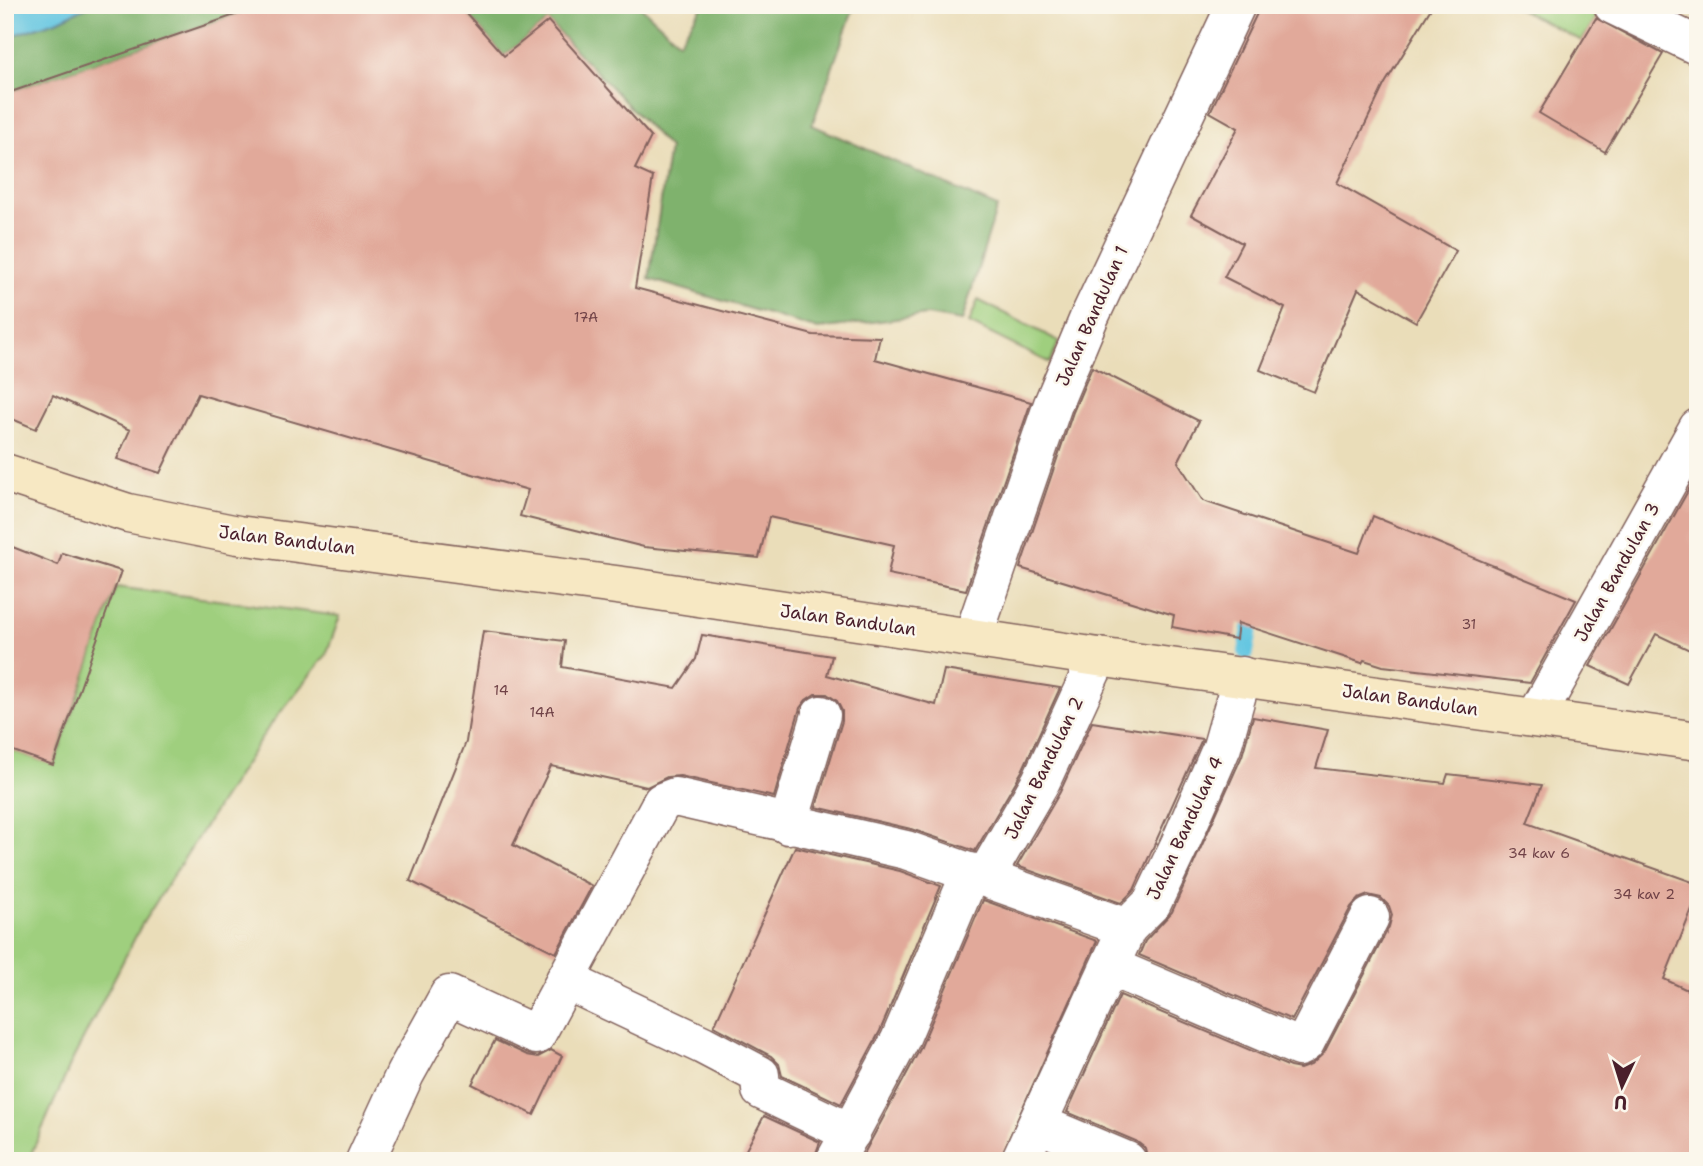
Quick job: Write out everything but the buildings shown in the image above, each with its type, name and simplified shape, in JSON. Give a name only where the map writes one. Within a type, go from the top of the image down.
[{"type":"main road","name":"Jalan Bandulan","points":[[5,473],[128,513],[180,525],[1698,741]]},
{"type":"street","name":"Jalan Bandulan 1","points":[[973,637],[1058,392],[1089,318],[1236,5]]},
{"type":"street","points":[[1613,5],[1698,46]]},
{"type":"street","name":"Jalan Bandulan 3","points":[[1536,717],[1698,428]]},
{"type":"street","name":"Jalan Bandulan 2","points":[[843,1147],[900,1040],[978,874],[1041,781],[1098,657]]},
{"type":"street","name":"Jalan Bandulan 4","points":[[1020,1161],[1127,928],[1153,903],[1222,747],[1242,676]]},
{"type":"street","points":[[788,825],[821,715]]},
{"type":"street","points":[[365,1161],[405,1074],[449,995],[536,1035],[662,802],[675,797],[906,850],[1127,928]]},
{"type":"street","points":[[1111,967],[1300,1047],[1305,1043],[1370,917]]},
{"type":"street","points":[[565,980],[760,1075],[761,1090],[843,1147]]},
{"type":"street","points":[[1039,1124],[1127,1161]]},
{"type":"green space","points":[[90,5],[264,5],[5,94],[5,38],[59,20]]},
{"type":"green space","points":[[459,5],[639,5],[679,42],[703,5],[844,5],[853,10],[812,125],[997,207],[962,321],[927,315],[818,329],[649,279],[669,148],[548,21],[504,56]]},
{"type":"green space","points":[[1511,5],[1592,5],[1601,10],[1582,41]]},
{"type":"green space","points":[[978,300],[1059,341],[1050,363],[969,323]]},
{"type":"green space","points":[[116,587],[340,616],[326,655],[268,728],[142,924],[73,1059],[28,1161],[5,1161],[5,748],[54,765]]},
{"type":"water","points":[[5,5],[90,5],[59,20],[5,38]]},
{"type":"waterway","points":[[1246,652],[1250,629]]}]
